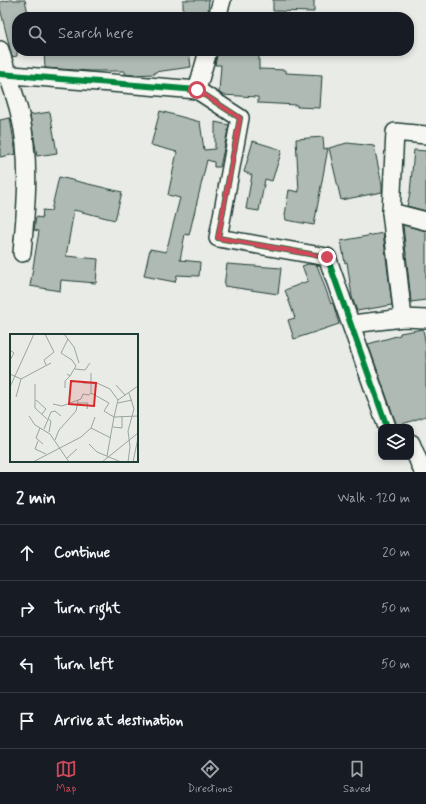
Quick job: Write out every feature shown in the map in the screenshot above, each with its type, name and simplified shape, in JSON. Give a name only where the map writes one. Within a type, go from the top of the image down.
[{"type":"street","points":[[218,12],[222,0]]},
{"type":"street","points":[[0,50],[3,74],[20,115],[27,162],[22,253]]},
{"type":"street","points":[[197,90],[207,56]]},
{"type":"street","points":[[3,74],[197,90],[240,118],[218,238],[327,257],[352,324],[386,424]]},
{"type":"street","points":[[403,318],[390,212],[396,132],[426,135]]},
{"type":"street","points":[[390,212],[426,221]]},
{"type":"street","points":[[352,324],[403,318],[426,319]]},
{"type":"street","points":[[414,450],[423,472]]},
{"type":"building","points":[[25,0],[28,12],[12,12],[12,56],[17,56],[12,57],[0,8],[0,2]]},
{"type":"building","points":[[183,0],[209,0],[208,12],[183,12]]},
{"type":"building","points":[[273,0],[314,0],[314,12],[273,11]]},
{"type":"building","points":[[44,56],[190,56],[191,67],[155,72],[155,74],[131,75],[125,74],[125,71],[90,71],[45,68]]},
{"type":"building","points":[[217,56],[259,56],[259,69],[286,70],[286,73],[322,75],[320,108],[258,103],[258,97],[222,95],[219,92],[221,65],[215,65]]},
{"type":"building","points":[[160,111],[200,122],[204,150],[215,149],[215,122],[229,125],[220,167],[214,167],[214,162],[207,160],[189,235],[185,234],[180,260],[200,262],[199,276],[177,275],[175,282],[144,276],[150,249],[166,252],[180,198],[168,195],[177,152],[151,145]]},
{"type":"building","points":[[50,112],[57,153],[37,156],[30,115]]},
{"type":"building","points":[[10,118],[16,154],[0,157],[0,120]]},
{"type":"building","points":[[323,137],[324,149],[328,148],[314,225],[286,220],[285,215],[289,190],[299,192],[296,139]]},
{"type":"building","points":[[253,141],[282,150],[272,181],[265,179],[259,211],[246,209],[252,175],[244,172]]},
{"type":"building","points":[[347,143],[374,146],[382,192],[341,200],[329,148]]},
{"type":"building","points":[[414,150],[426,151],[426,211],[407,206],[410,193]]},
{"type":"building","points":[[59,177],[122,192],[115,220],[74,210],[66,256],[98,259],[96,283],[61,280],[60,291],[30,286],[39,231],[34,230],[36,217],[42,218],[43,210],[51,211]]},
{"type":"building","points":[[403,225],[426,231],[426,300],[411,302]]},
{"type":"building","points":[[383,233],[392,305],[357,311],[352,297],[347,262],[345,263],[341,241]]},
{"type":"building","points":[[227,264],[281,268],[278,294],[224,286]]},
{"type":"building","points":[[308,264],[317,265],[331,304],[333,303],[339,324],[294,339],[288,320],[295,318],[285,290],[308,281],[302,266]]},
{"type":"building","points":[[423,329],[426,346],[426,416],[403,424],[396,424],[368,344],[400,335],[400,333]]},
{"type":"cycle path","points":[[0,74],[197,90],[240,118],[218,238],[327,257],[386,424]]},
{"type":"route","points":[[197,90],[240,118],[218,238],[327,257]]}]
